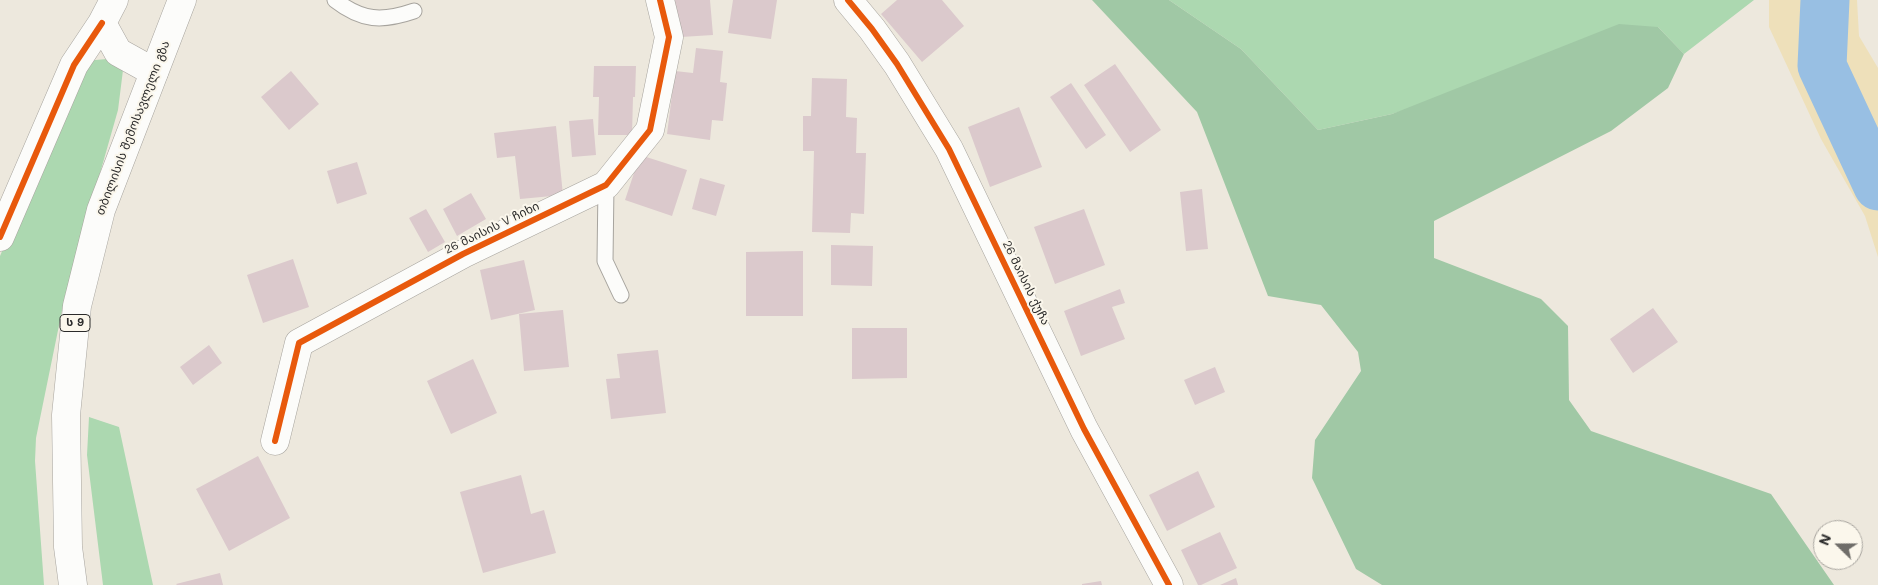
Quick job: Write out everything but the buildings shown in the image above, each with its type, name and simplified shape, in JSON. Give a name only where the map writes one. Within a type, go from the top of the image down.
[{"type":"main road","name":"26 მაისის V ჩიხი","points":[[275,441],[299,343],[463,254],[606,185],[650,130],[669,37],[660,0]]},
{"type":"main road","name":"26 მაისის ქუჩა","points":[[848,0],[897,64],[949,149],[1084,429],[1169,585]]},
{"type":"main road","name":"თბილისის შემოსავლელი გზა","points":[[73,585],[68,547],[66,415],[77,306],[101,210],[179,5]]},
{"type":"main road","points":[[108,12],[118,52],[154,72]]},
{"type":"main road","points":[[0,237],[74,65],[108,12]]},
{"type":"lane","points":[[335,0],[350,11],[375,18],[390,18],[414,11]]},
{"type":"lane","points":[[606,185],[605,261],[621,295]]},
{"type":"green space","points":[[1092,0],[1169,0],[1241,49],[1318,130],[1392,114],[1619,24],[1658,27],[1684,54],[1668,88],[1611,131],[1434,221],[1434,258],[1541,299],[1568,326],[1569,400],[1591,431],[1771,494],[1813,555],[1813,570],[1824,570],[1834,585],[1382,585],[1356,569],[1312,478],[1315,440],[1361,371],[1358,352],[1321,305],[1268,296],[1197,112]]},
{"type":"green space","points":[[1169,0],[1754,0],[1684,54],[1658,27],[1392,114],[1318,130],[1241,49]]},
{"type":"green space","points":[[107,59],[123,70],[118,110],[65,296],[36,438],[35,461],[44,585],[0,585],[0,256],[84,61]]},
{"type":"green space","points":[[89,417],[119,427],[153,585],[103,585],[87,455]]},
{"type":"sand","points":[[1769,0],[1857,0],[1859,36],[1878,68],[1878,257],[1865,216],[1821,139],[1769,27]]},
{"type":"waterway","points":[[1825,0],[1822,66],[1878,186]]},
{"type":"cycle path","points":[[275,441],[299,343],[463,254],[606,185],[650,130],[669,37],[660,0]]},
{"type":"cycle path","points":[[848,0],[897,64],[949,149],[1084,429],[1169,585]]},
{"type":"cycle path","points":[[0,237],[74,65],[102,23]]}]
